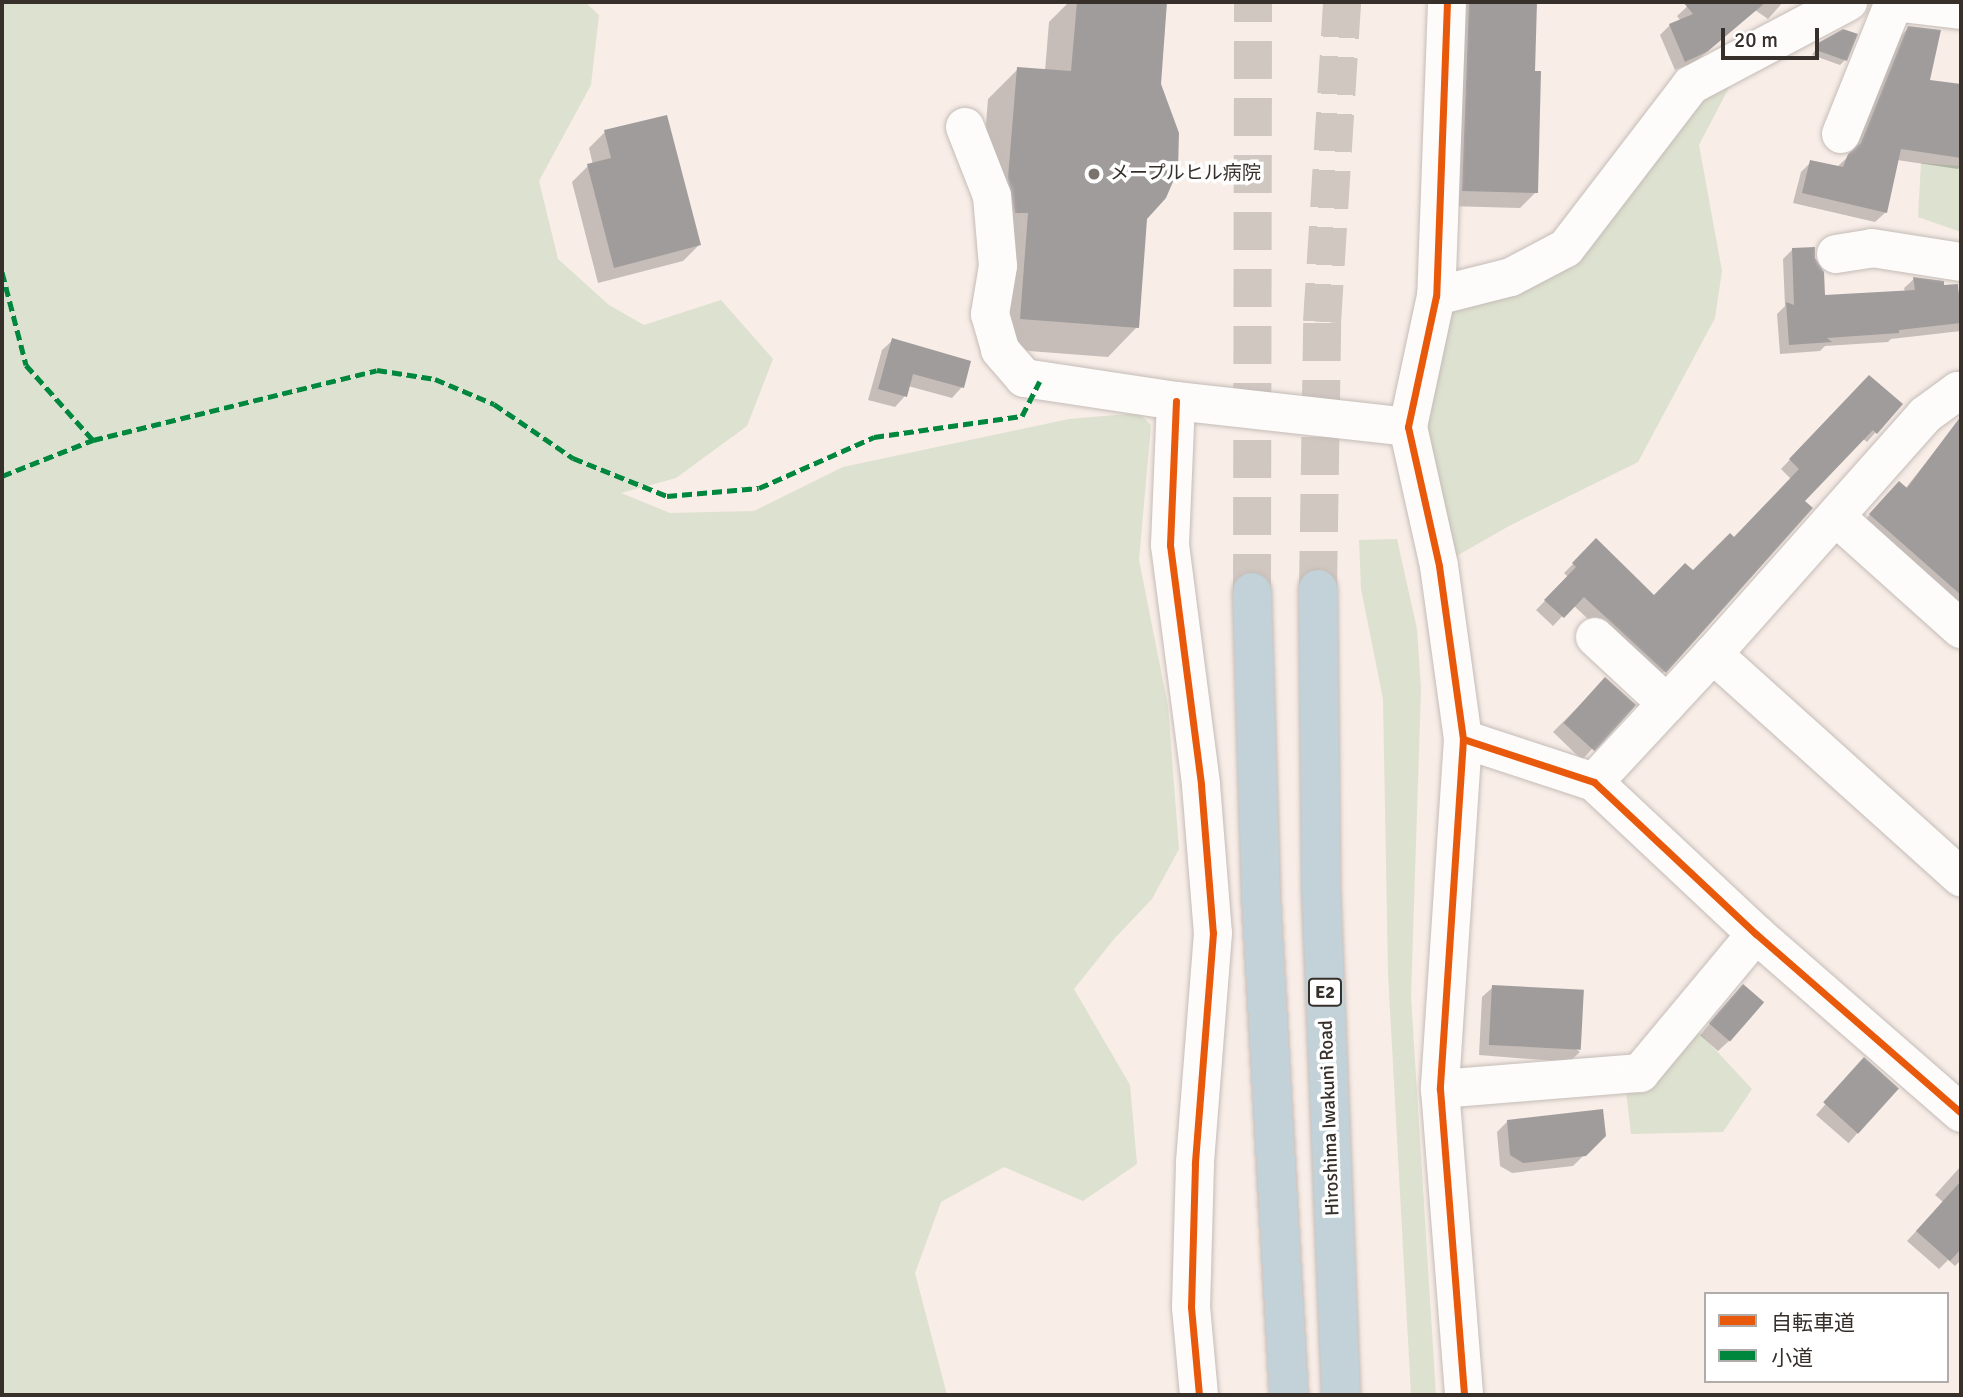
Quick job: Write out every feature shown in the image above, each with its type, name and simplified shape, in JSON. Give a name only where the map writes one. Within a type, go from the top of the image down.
[{"type":"highway","name":"Hiroshima Iwakuni Road","points":[[1318,589],[1321,886],[1341,1395]]},
{"type":"highway","points":[[1252,592],[1261,896],[1289,1395]]},
{"type":"street","points":[[1447,2],[1436,296],[1408,427],[1440,566],[1463,739],[1440,1089],[1464,1395]]},
{"type":"street","points":[[1436,296],[1511,277],[1566,248],[1690,85],[1848,2]]},
{"type":"street","points":[[1841,134],[1894,2],[1961,10]]},
{"type":"street","points":[[965,127],[992,196],[998,265],[990,314],[1000,350],[1024,378],[1176,401],[1408,427]]},
{"type":"street","points":[[1836,254],[1872,248],[1961,262]]},
{"type":"street","points":[[1594,782],[1713,654],[1924,415],[1958,391],[1961,393]]},
{"type":"street","points":[[1176,401],[1170,545],[1201,785],[1213,933],[1195,1164],[1191,1307],[1199,1395]]},
{"type":"street","points":[[1836,517],[1961,629]]},
{"type":"street","points":[[1595,637],[1667,704]]},
{"type":"street","points":[[1713,654],[1961,877]]},
{"type":"street","points":[[1463,739],[1594,782],[1756,934],[1961,1113]]},
{"type":"street","points":[[1440,1089],[1640,1073],[1756,934]]},
{"type":"green space","points":[[2,2],[585,2],[599,15],[591,85],[539,181],[558,259],[609,305],[644,325],[721,300],[773,359],[747,426],[676,478],[621,493],[670,513],[754,511],[843,467],[1069,419],[1139,413],[1151,425],[1139,560],[1168,706],[1179,849],[1152,899],[1114,939],[1074,989],[1130,1085],[1137,1164],[1083,1201],[1004,1167],[941,1202],[915,1273],[947,1395],[2,1395]]},
{"type":"green space","points":[[1746,55],[1699,145],[1722,271],[1715,318],[1638,462],[1509,526],[1439,566],[1408,427],[1436,296],[1566,248],[1691,85]]},
{"type":"green space","points":[[1921,163],[1961,166],[1961,232],[1918,217]]},
{"type":"green space","points":[[1397,539],[1417,629],[1421,689],[1411,997],[1436,1395],[1411,1395],[1388,973],[1383,699],[1361,589],[1359,540]]},
{"type":"green space","points":[[1686,1018],[1752,1089],[1723,1132],[1631,1134],[1624,1074]]},
{"type":"building","points":[[1077,2],[1167,2],[1161,84],[1179,133],[1178,170],[1166,198],[1147,219],[1139,328],[1020,319],[1028,213],[1015,213],[1008,178],[1017,67],[1071,71]]},
{"type":"building","points":[[1469,2],[1537,2],[1535,71],[1541,71],[1538,193],[1462,191]]},
{"type":"building","points":[[1683,2],[1766,2],[1707,52],[1685,62],[1669,24],[1693,14]]},
{"type":"building","points":[[1908,26],[1941,30],[1930,80],[1961,84],[1961,158],[1901,149],[1887,213],[1802,193],[1810,160],[1843,167],[1848,154],[1861,143]]},
{"type":"building","points":[[1843,29],[1858,34],[1847,61],[1816,50],[1818,43]]},
{"type":"building","points":[[667,115],[701,245],[614,268],[587,164],[611,158],[604,130]]},
{"type":"building","points":[[1815,247],[1815,258],[1824,272],[1825,295],[1915,290],[1913,277],[1944,281],[1944,285],[1958,284],[1961,323],[1899,330],[1899,333],[1827,338],[1832,342],[1789,345],[1786,302],[1794,305],[1792,248]]},
{"type":"building","points":[[892,338],[971,361],[964,388],[913,374],[907,397],[878,389]]},
{"type":"building","points":[[1869,375],[1903,404],[1877,434],[1873,430],[1805,501],[1813,508],[1666,673],[1584,597],[1564,618],[1544,600],[1576,567],[1572,563],[1596,538],[1654,595],[1685,563],[1693,570],[1730,533],[1734,537],[1799,469],[1789,459]]},
{"type":"building","points":[[1961,416],[1961,595],[1869,514],[1899,481],[1907,488]]},
{"type":"building","points":[[1605,677],[1636,705],[1595,751],[1564,723]]},
{"type":"building","points":[[1743,984],[1764,1002],[1730,1042],[1709,1023]]},
{"type":"building","points":[[1492,985],[1584,990],[1581,1050],[1489,1045]]},
{"type":"building","points":[[1864,1057],[1899,1088],[1858,1134],[1823,1102]]},
{"type":"building","points":[[1603,1109],[1606,1136],[1586,1156],[1523,1163],[1510,1155],[1507,1120]]},
{"type":"building","points":[[1961,1181],[1961,1249],[1950,1261],[1916,1231]]},
{"type":"tunnel","points":[[1252,592],[1253,2]]},
{"type":"tunnel","points":[[1318,589],[1322,322],[1342,2]]},
{"type":"marked path","points":[[2,272],[26,365],[93,440],[377,370],[435,379],[494,404],[573,458],[667,496],[759,488],[874,437],[1022,416],[1040,381]]},
{"type":"marked path","points":[[2,476],[93,440]]},
{"type":"cycle path","points":[[1447,2],[1436,296],[1408,427],[1439,566],[1463,739],[1440,1089],[1464,1395]]},
{"type":"cycle path","points":[[1176,401],[1170,545],[1201,785],[1213,933],[1195,1164],[1191,1307],[1199,1395]]},
{"type":"cycle path","points":[[1463,739],[1594,782],[1756,934],[1961,1113]]},
{"type":"place","name":"メープルヒル病院","points":[[1094,174]]}]
